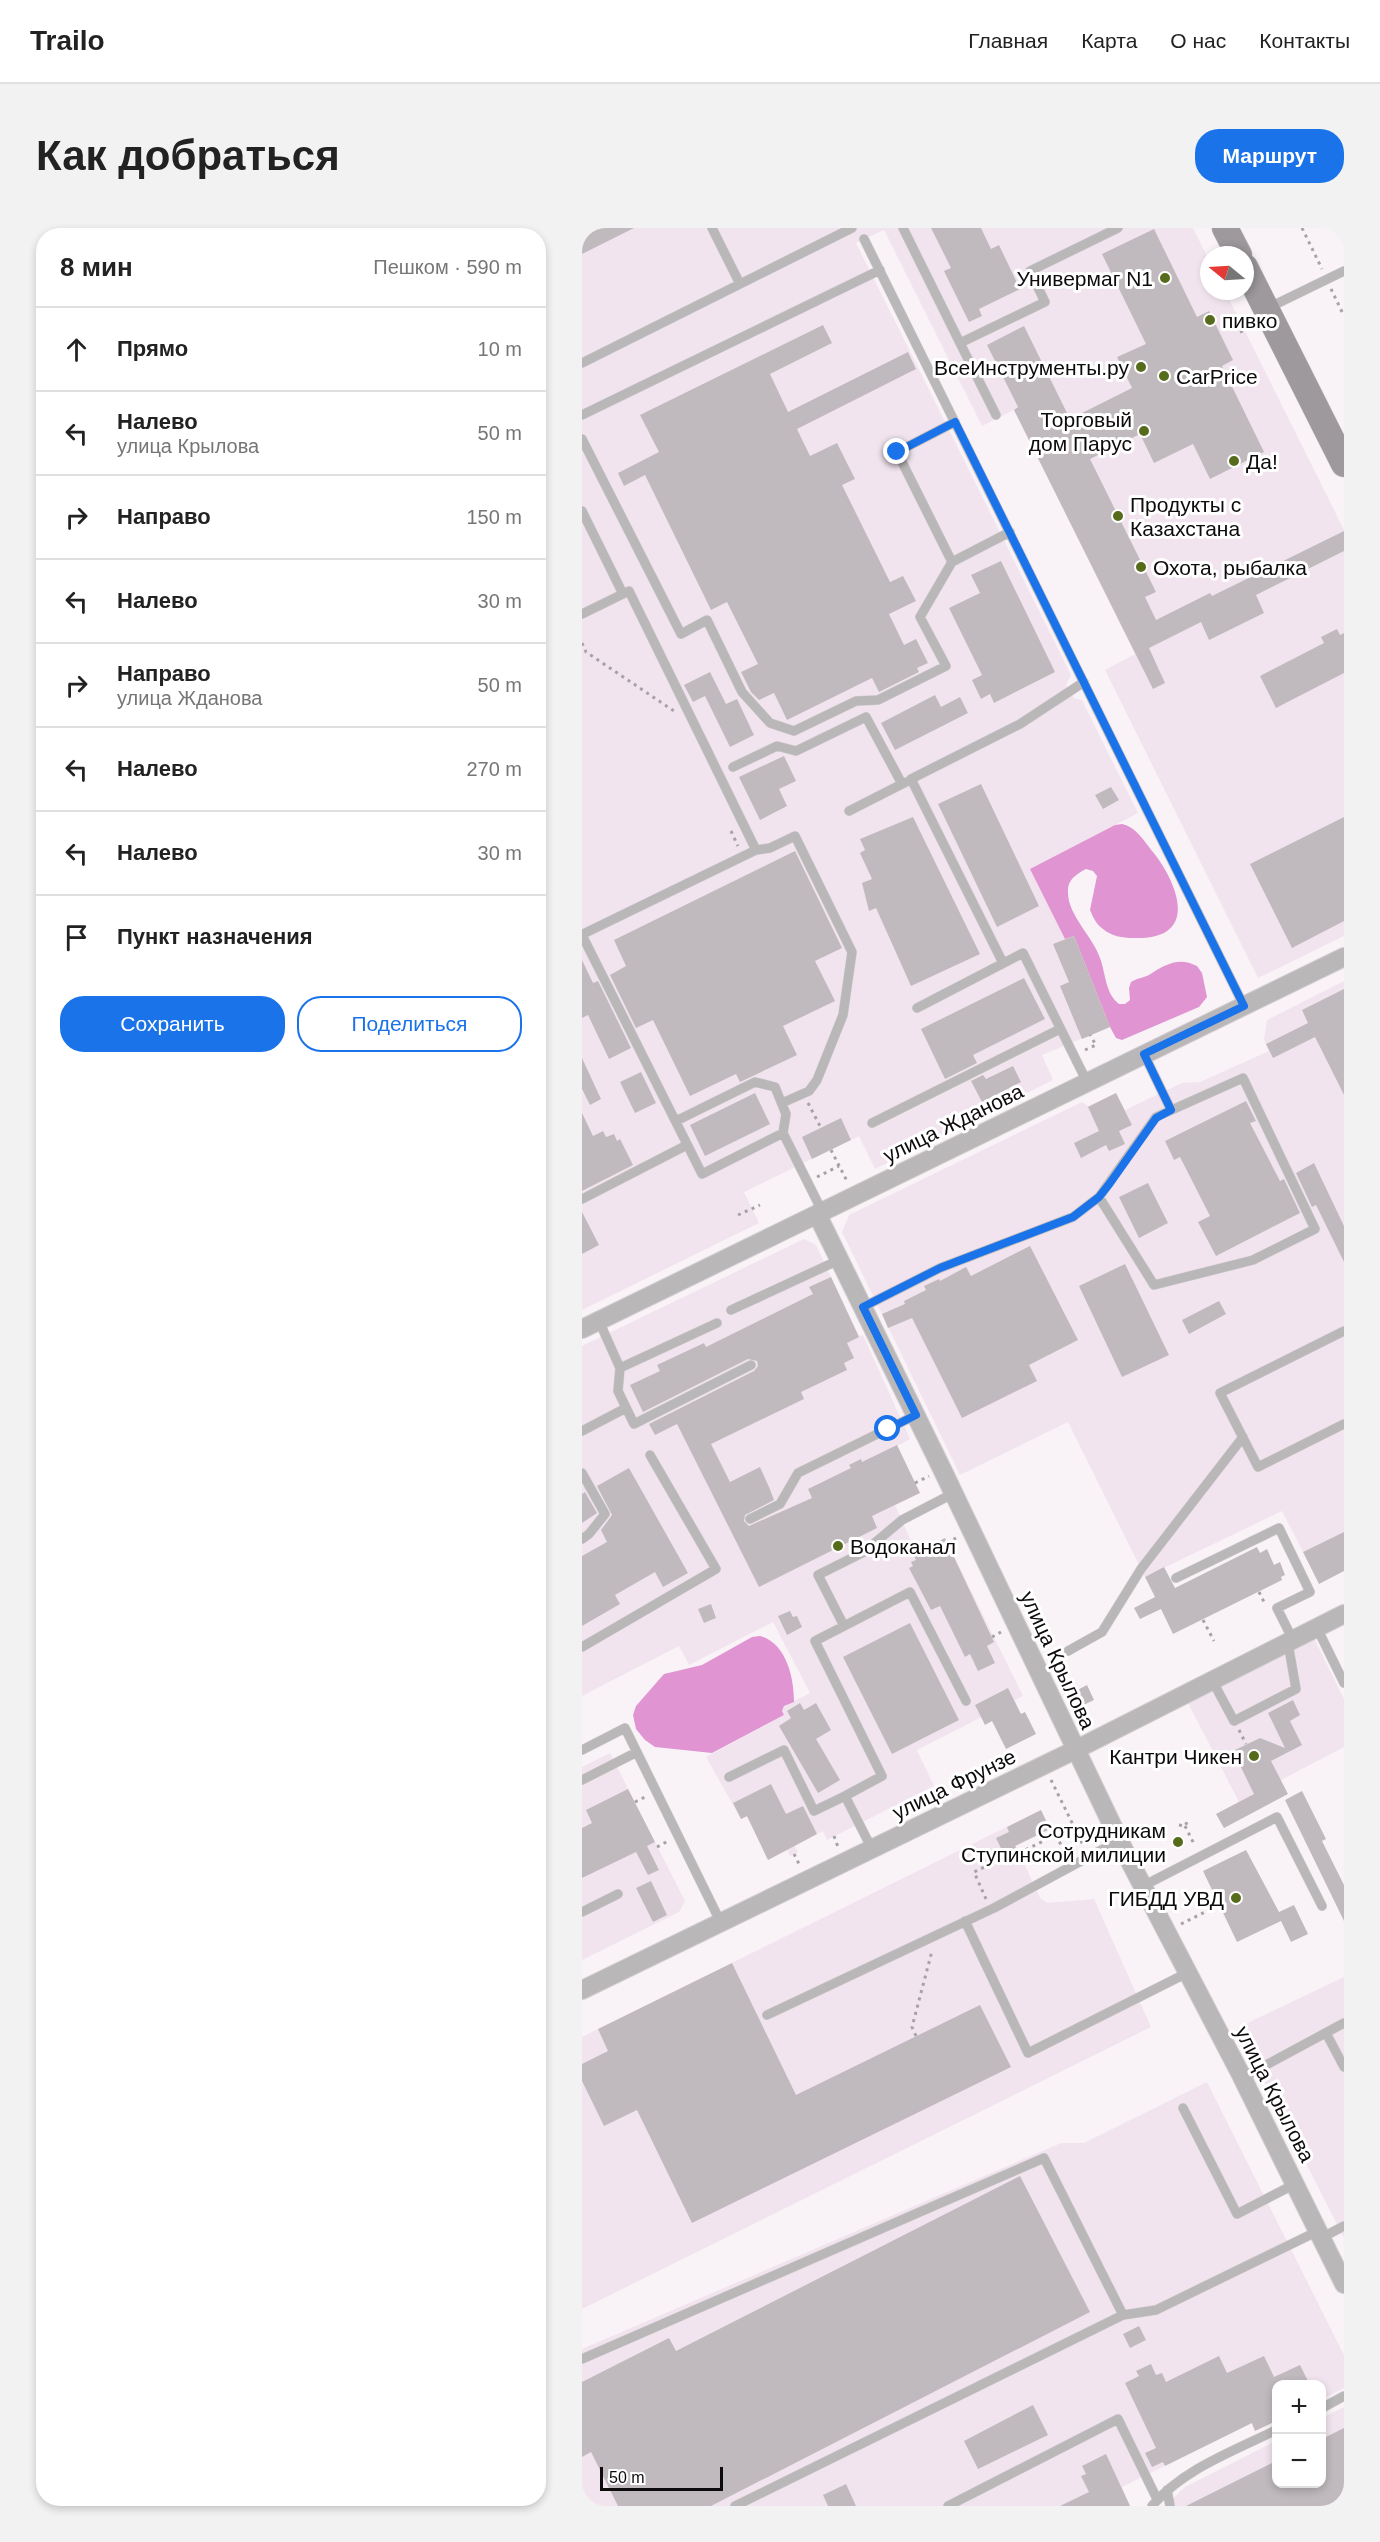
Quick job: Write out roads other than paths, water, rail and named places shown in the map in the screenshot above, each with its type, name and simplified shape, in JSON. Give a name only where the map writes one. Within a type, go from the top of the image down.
[{"type":"main road","points":[[1225,228],[1234,246]]},
{"type":"main road","points":[[1254,298],[1260,318],[1344,464]]},
{"type":"street","name":"улица Жданова","points":[[582,1329],[1344,957]]},
{"type":"street","name":"улица Крылова","points":[[819,1212],[839,1260],[954,1493],[1075,1750],[1166,1932],[1186,1964],[1344,2284]]},
{"type":"street","name":"улица Фрунзе","points":[[582,1990],[1075,1750],[1344,1614]]},
{"type":"lane","points":[[712,228],[740,284]]},
{"type":"lane","points":[[582,363],[852,228]]},
{"type":"lane","points":[[903,228],[996,415]]},
{"type":"lane","points":[[960,343],[1045,302],[1030,271],[1118,228]]},
{"type":"lane","points":[[864,239],[1244,1006]]},
{"type":"lane","points":[[582,415],[880,270]]},
{"type":"lane","points":[[1260,318],[1344,271]]},
{"type":"lane","points":[[952,562],[897,452],[955,422]]},
{"type":"lane","points":[[582,439],[681,634],[706,620],[742,692],[770,723],[794,731],[856,700],[878,700],[946,666],[920,617],[952,562],[1010,532]]},
{"type":"lane","points":[[582,511],[623,594]]},
{"type":"lane","points":[[582,614],[629,591],[756,850]]},
{"type":"lane","points":[[849,811],[1020,724],[1084,682]]},
{"type":"lane","points":[[733,767],[777,746],[796,751],[866,717],[902,784]]},
{"type":"lane","points":[[911,779],[1003,963]]},
{"type":"lane","points":[[782,1103],[809,1091],[817,1080],[843,1015],[852,952],[795,836],[770,848],[756,850],[743,856],[583,934],[702,1174],[783,1133]]},
{"type":"lane","points":[[917,1008],[1023,953],[1087,1083]]},
{"type":"lane","points":[[872,1124],[1060,1029]]},
{"type":"lane","points":[[1144,1054],[1171,1110]]},
{"type":"lane","points":[[863,1307],[940,1268],[1056,1226],[1073,1217],[1099,1197],[1156,1118],[1243,1078],[1315,1229],[1253,1260],[1154,1285],[1099,1197]]},
{"type":"lane","points":[[676,1121],[755,1082],[774,1088],[786,1113],[783,1133],[808,1182],[819,1212]]},
{"type":"lane","points":[[582,1199],[687,1145]]},
{"type":"lane","points":[[731,1310],[839,1260]]},
{"type":"lane","points":[[599,1321],[620,1368],[618,1391],[634,1424],[751,1365]]},
{"type":"lane","points":[[620,1368],[717,1323]]},
{"type":"lane","points":[[1344,1331],[1220,1393],[1258,1467],[1344,1424]]},
{"type":"lane","points":[[582,1431],[626,1408]]},
{"type":"lane","points":[[750,1518],[780,1504],[798,1473],[916,1415]]},
{"type":"lane","points":[[1068,1651],[1102,1632],[1142,1569],[1243,1437]]},
{"type":"lane","points":[[582,1647],[716,1569],[650,1455]]},
{"type":"lane","points":[[582,1473],[605,1515],[582,1539]]},
{"type":"lane","points":[[844,1626],[819,1575],[864,1552],[902,1520],[954,1493]]},
{"type":"lane","points":[[1176,1578],[1279,1528],[1310,1592],[1278,1608],[1290,1641],[1296,1689],[1234,1721],[1212,1680]]},
{"type":"lane","points":[[729,1777],[784,1750],[814,1811],[882,1776],[815,1641],[910,1592],[966,1701]]},
{"type":"lane","points":[[1317,1628],[1344,1683]]},
{"type":"lane","points":[[582,1750],[625,1728],[721,1923]]},
{"type":"lane","points":[[582,1780],[637,1752]]},
{"type":"lane","points":[[845,1796],[872,1849]]},
{"type":"lane","points":[[1143,1886],[1277,1817],[1322,1906]]},
{"type":"lane","points":[[767,2014],[991,1909],[1120,1840]]},
{"type":"lane","points":[[582,1912],[618,1894]]},
{"type":"lane","points":[[966,1921],[1028,2053],[1186,1964]]},
{"type":"lane","points":[[1242,2078],[1344,2023]]},
{"type":"lane","points":[[1326,2033],[1344,2067]]},
{"type":"lane","points":[[1183,2108],[1238,2214],[1295,2184]]},
{"type":"lane","points":[[582,2359],[1044,2158],[1123,2315]]},
{"type":"lane","points":[[735,2506],[1123,2315],[1156,2310],[1320,2234],[1344,2226]]},
{"type":"lane","points":[[1326,2406],[1344,2397]]},
{"type":"lane","points":[[948,2506],[1118,2419],[1155,2503],[1167,2490],[1187,2475],[1272,2432]]},
{"type":"lane","points":[[1167,2490],[1170,2506]]},
{"type":"place","name":"Универмаг N1","points":[[1165,278]]},
{"type":"place","name":"пивко","points":[[1210,320]]},
{"type":"place","name":"ВсеИнструменты.ру","points":[[1141,367]]},
{"type":"place","name":"CarPrice","points":[[1164,376]]},
{"type":"place","name":"Торговый дом Парус","points":[[1144,431]]},
{"type":"place","name":"Да!","points":[[1234,461]]},
{"type":"place","name":"Продукты с Казахстана","points":[[1118,516]]},
{"type":"place","name":"Охота, рыбалка","points":[[1141,567]]},
{"type":"place","name":"Водоканал","points":[[838,1546]]},
{"type":"place","name":"Кантри Чикен","points":[[1254,1756]]},
{"type":"place","name":"Сотрудникам Ступинской милиции","points":[[1178,1842]]},
{"type":"place","name":"ГИБДД УВД","points":[[1236,1898]]}]
